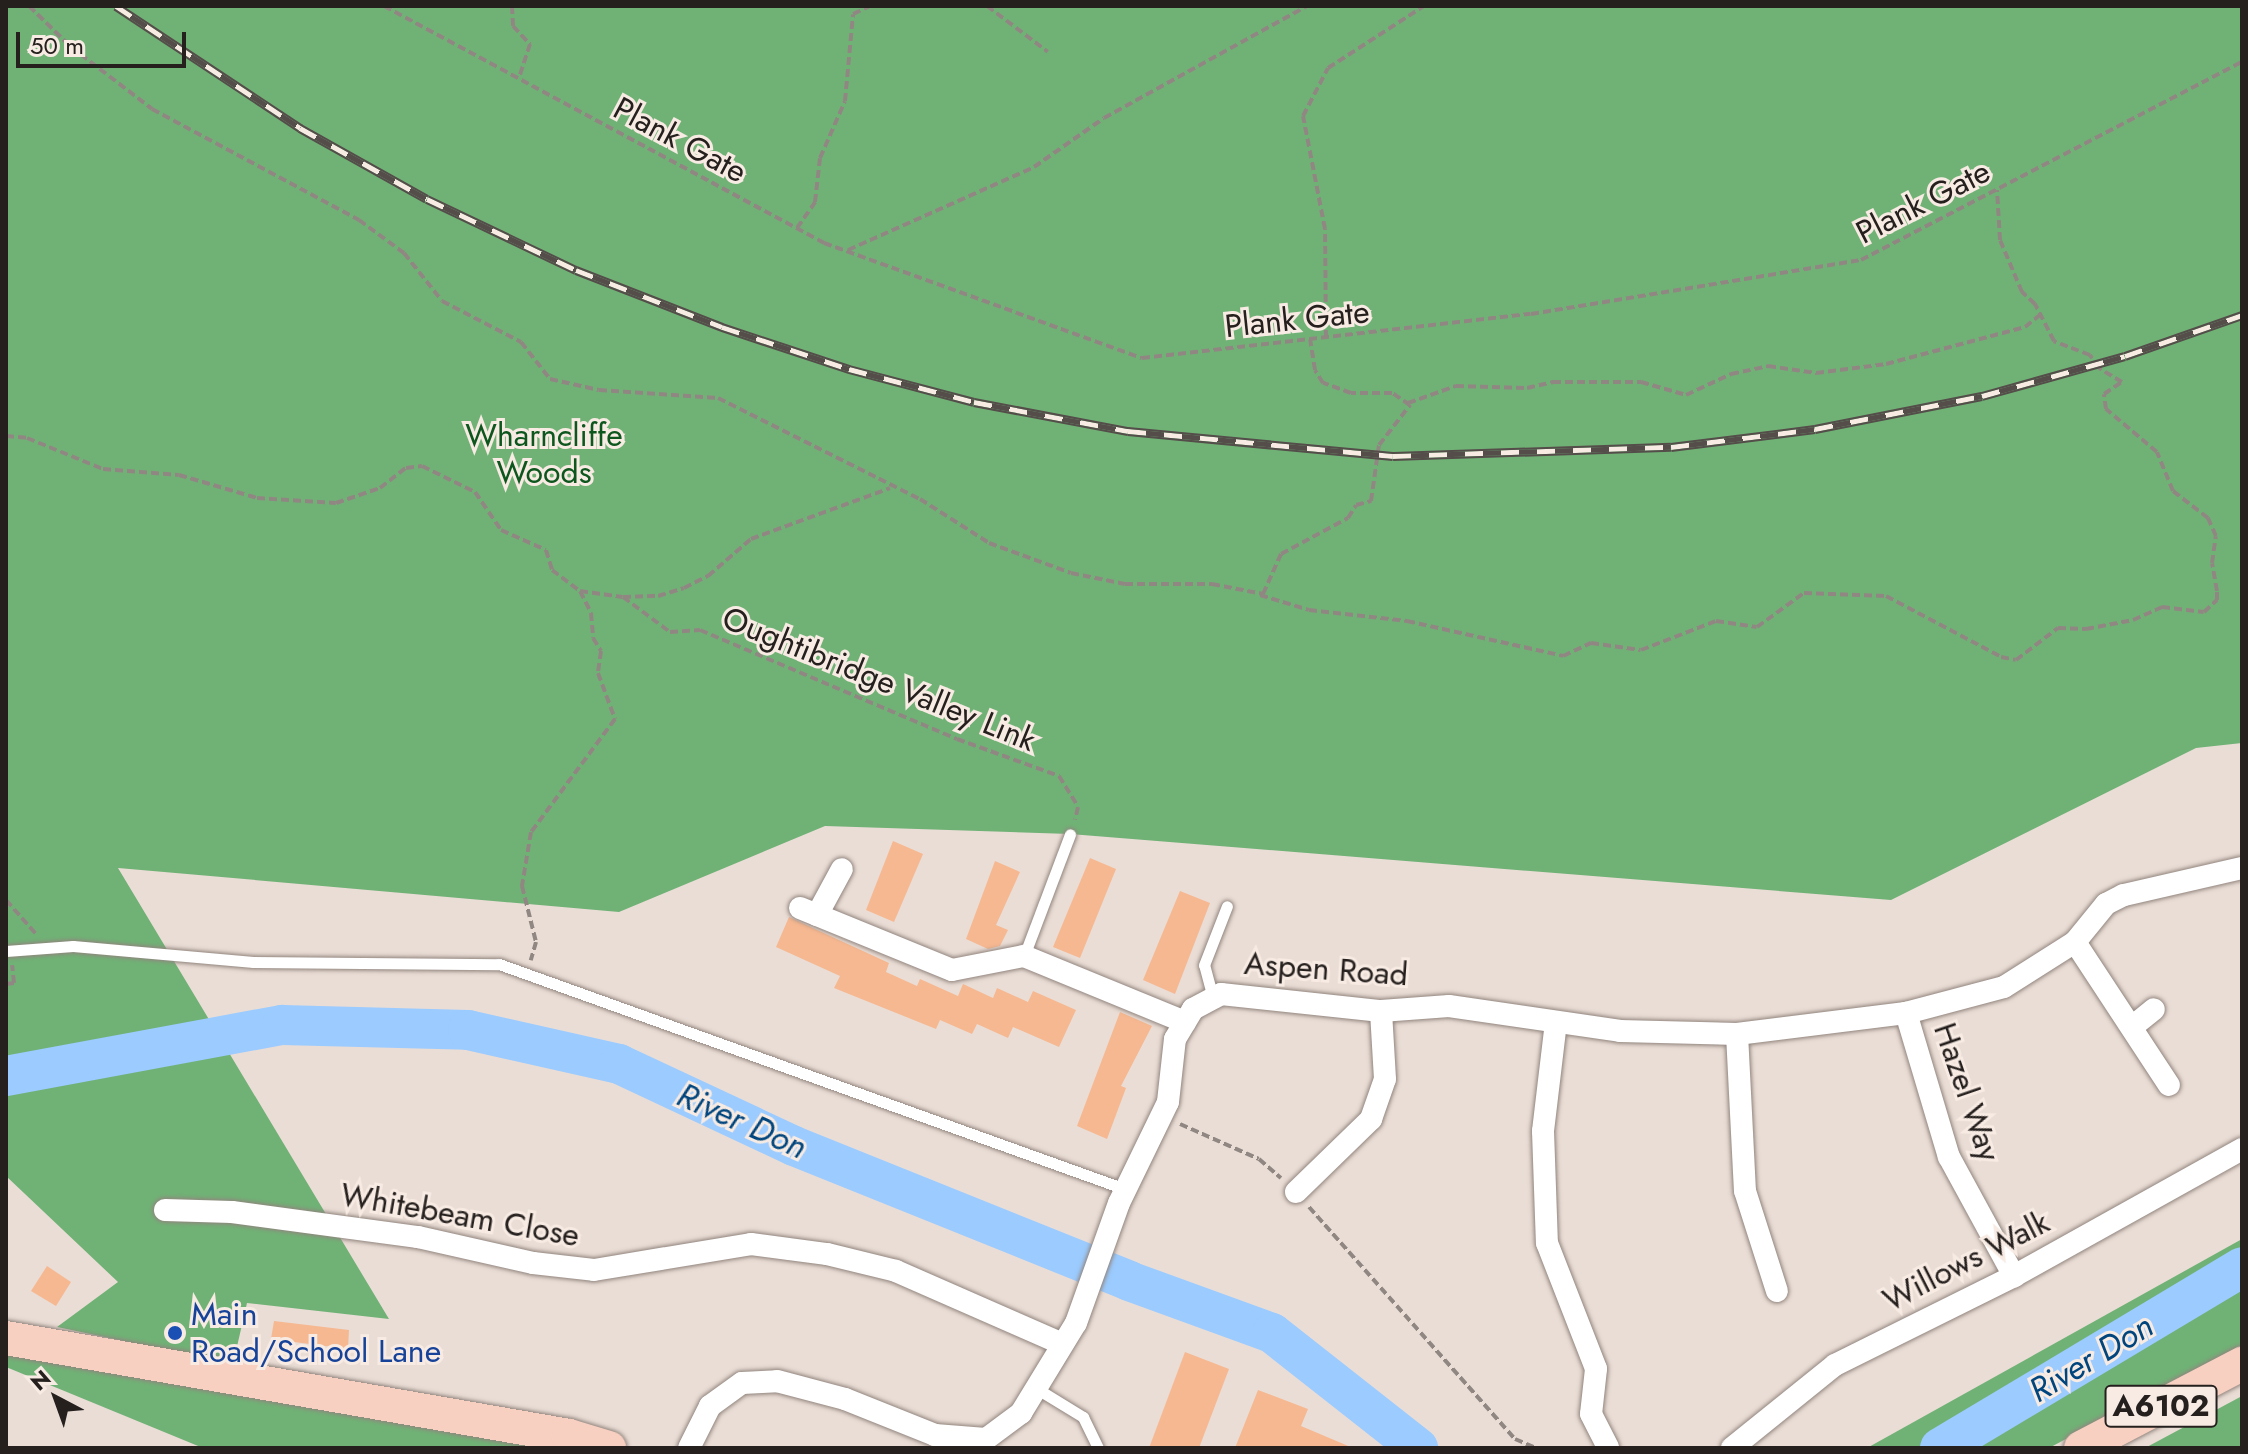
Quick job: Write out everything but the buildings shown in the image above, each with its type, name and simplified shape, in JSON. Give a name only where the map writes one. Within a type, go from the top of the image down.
[{"type":"main road","points":[[6,1338],[569,1436],[609,1448]]},
{"type":"main road","name":"A6102","points":[[2081,1448],[2242,1364]]},
{"type":"street","name":"Aspen Road","points":[[1185,1022],[1193,1009],[1213,998],[1248,995],[1381,1011],[1449,1006],[1620,1031],[1737,1034],[1906,1013],[2004,987],[2075,942],[2106,904],[2124,895],[2242,868]]},
{"type":"street","points":[[689,1448],[710,1406],[742,1383],[777,1381],[845,1399],[935,1435],[986,1439],[1021,1413],[1039,1390],[1076,1323],[1122,1196],[1168,1102],[1175,1039],[1185,1022],[1024,956],[952,970],[808,912],[842,869]]},
{"type":"street","points":[[2075,942],[2169,1085]]},
{"type":"street","points":[[2132,1027],[2154,1009]]},
{"type":"street","points":[[1296,1192],[1371,1119],[1385,1079],[1381,1011]]},
{"type":"street","name":"Hazel Way","points":[[1906,1013],[1949,1157],[2014,1276]]},
{"type":"street","points":[[1556,1022],[1543,1131],[1547,1243],[1596,1369],[1591,1414],[1608,1448]]},
{"type":"street","points":[[1737,1034],[1745,1191],[1777,1291]]},
{"type":"street","name":"Willows Walk","points":[[1732,1448],[1835,1365],[2014,1276],[2242,1149]]},
{"type":"street","name":"Whitebeam Close","points":[[165,1210],[232,1212],[387,1233],[594,1270],[751,1244],[827,1254],[896,1271],[1062,1344]]},
{"type":"lane","points":[[1024,956],[1070,834]]},
{"type":"lane","points":[[1213,998],[1204,965],[1227,906]]},
{"type":"lane","points":[[8,951],[73,946],[253,962],[499,964],[1122,1196]]},
{"type":"lane","points":[[1039,1390],[1083,1417],[1098,1448]]},
{"type":"path","points":[[29,6],[71,47],[152,109],[359,220],[404,253],[442,301],[521,342],[550,379],[654,395],[708,394],[893,488],[989,543],[1071,573],[1125,584],[1185,582],[1263,594],[1281,554],[1348,518],[1356,505],[1371,501],[1379,445],[1408,414],[1408,403]]},
{"type":"path","name":"Plank Gate","points":[[384,6],[797,228],[846,250],[1142,358],[1531,314],[1861,260],[2242,62]]},
{"type":"path","points":[[512,6],[513,26],[530,44],[519,78]]},
{"type":"path","points":[[797,228],[815,202],[820,158],[845,101],[853,14],[870,6]]},
{"type":"path","points":[[987,6],[1048,52]]},
{"type":"path","points":[[846,250],[1034,167],[1104,118],[1307,6]]},
{"type":"path","points":[[1326,338],[1325,229],[1303,116],[1328,68],[1424,6]]},
{"type":"path","points":[[1250,592],[1309,610],[1407,621],[1563,656],[1591,643],[1641,650],[1716,621],[1757,627],[1804,593],[1886,596],[2001,657],[2016,660],[2058,628],[2086,629],[2133,620],[2162,607],[2204,612],[2217,600],[2212,563],[2216,536],[2208,518],[2173,491],[2157,452],[2106,409],[2104,394],[2122,382],[2099,368],[2090,355],[2054,341],[2014,276],[2000,240],[1997,190]]},
{"type":"path","points":[[1408,403],[1456,386],[1527,388],[1553,382],[1641,382],[1686,395],[1731,374],[1768,366],[1816,373],[1886,364],[2025,327],[2040,315]]},
{"type":"path","points":[[1310,339],[1315,370],[1328,385],[1351,393],[1392,393],[1408,403]]},
{"type":"path","points":[[6,436],[27,438],[103,469],[179,475],[257,498],[336,503],[380,488],[406,468],[422,466],[475,492],[501,530],[546,550],[552,570],[580,591],[591,613],[593,638],[601,651],[598,673],[615,719],[531,832],[522,886],[536,942],[526,974]]},
{"type":"path","points":[[623,597],[658,596],[684,588],[708,576],[751,539],[893,488]]},
{"type":"path","name":"Oughtibridge Valley Link","points":[[580,591],[623,597],[670,632],[700,630],[957,739],[1059,776],[1078,807],[1070,834]]},
{"type":"path","points":[[6,900],[51,950]]},
{"type":"path","points":[[6,984],[14,983],[8,951]]},
{"type":"path","points":[[1161,1116],[1259,1159],[1296,1192],[1515,1439],[1536,1448]]},
{"type":"green space","name":"Wharncliffe Woods","points":[[6,6],[2242,6],[2242,743],[2196,748],[1891,900],[1070,834],[825,826],[619,912],[118,868],[389,1319],[247,1303],[233,1364],[57,1327],[118,1282],[6,1176]]},
{"type":"green space","points":[[2242,1239],[2242,1345],[2049,1448],[1867,1448]]},
{"type":"green space","points":[[6,1351],[546,1448],[203,1448],[6,1367]]},
{"type":"green space","points":[[2242,1396],[2242,1448],[2145,1448]]},
{"type":"waterway","name":"River Don","points":[[6,1076],[282,1025],[468,1030],[619,1064],[794,1146],[1129,1281],[1272,1333],[1418,1448]]},
{"type":"waterway","name":"River Don","points":[[1940,1448],[2242,1267]]},
{"type":"railway","points":[[116,6],[300,128],[427,199],[576,270],[722,327],[849,369],[974,402],[1128,431],[1393,456],[1671,447],[1815,429],[1982,396],[2125,356],[2242,315]]},
{"type":"place","name":"Main Road/School Lane","points":[[175,1333]]}]
